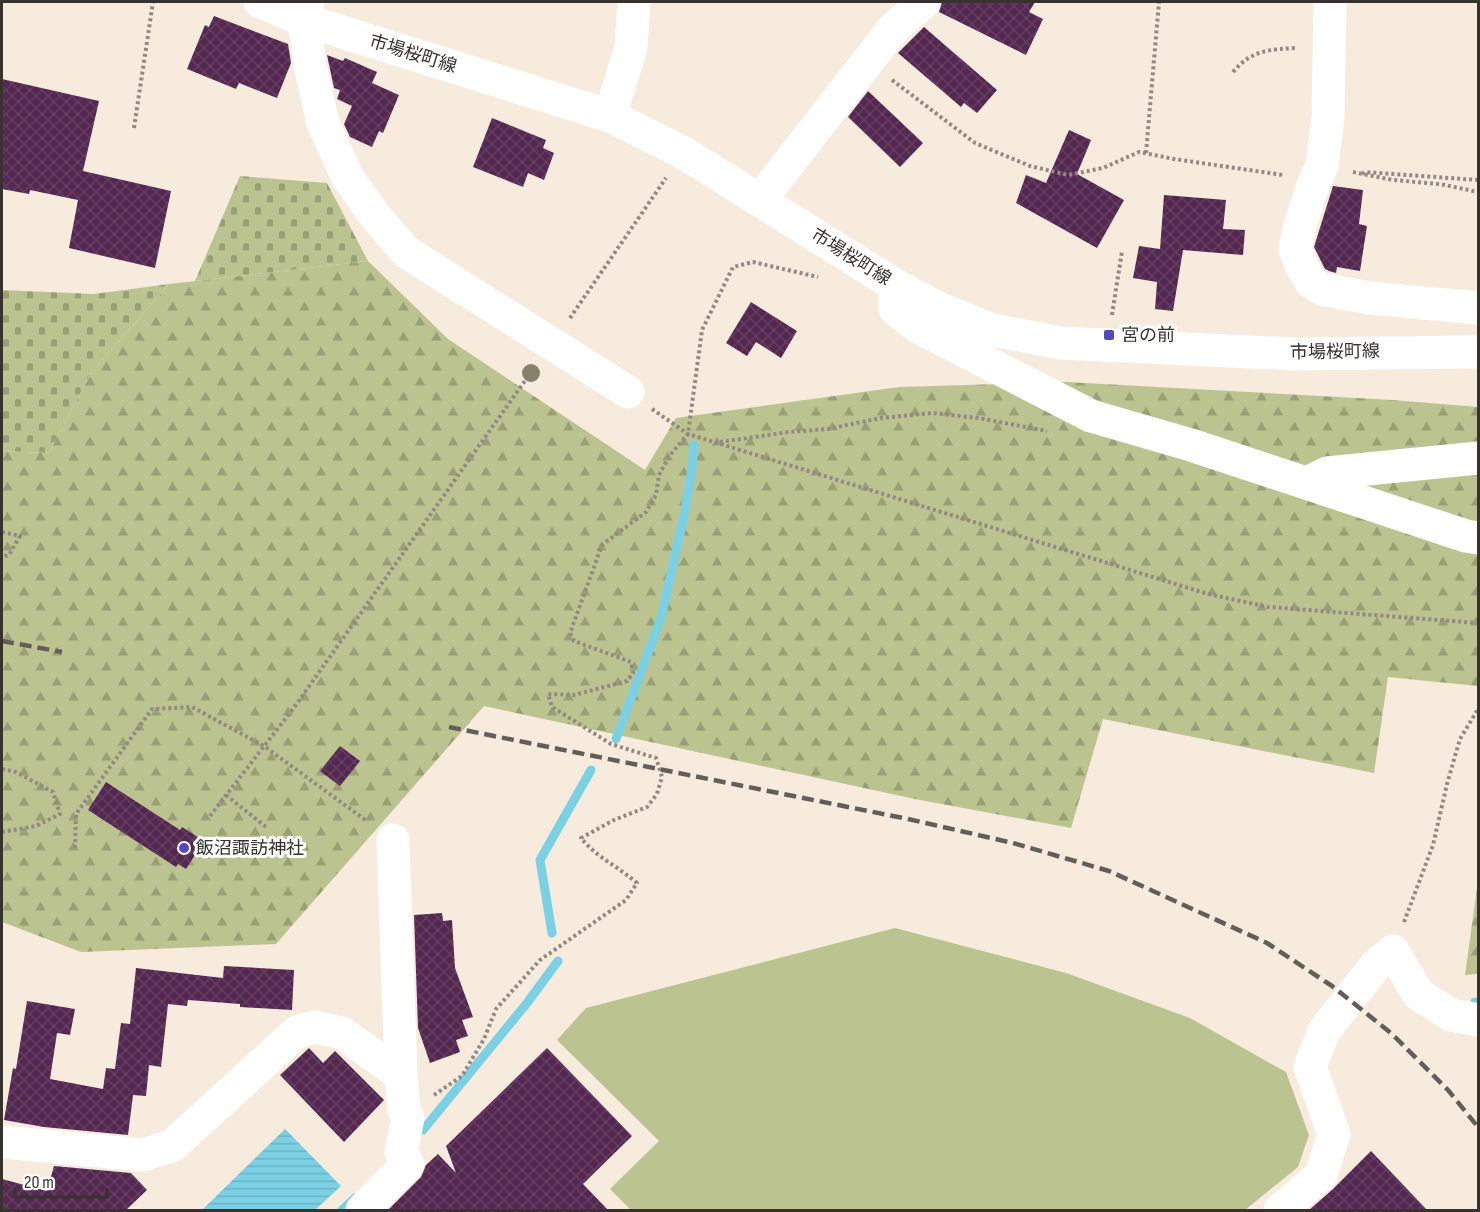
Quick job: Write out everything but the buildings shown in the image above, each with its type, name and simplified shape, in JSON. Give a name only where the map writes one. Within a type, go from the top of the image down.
[{"type":"street","name":"市場桜町線","points":[[260,2],[306,11],[610,116],[684,153],[895,285],[940,309],[993,330],[1061,343],[1295,354],[1479,352]]},
{"type":"street","points":[[610,116],[631,47],[634,2]]},
{"type":"street","points":[[760,200],[893,29],[924,2]]},
{"type":"street","points":[[1330,2],[1328,118],[1319,173],[1299,229],[1295,249],[1302,267],[1311,282],[1322,289],[1369,298],[1479,308]]},
{"type":"street","points":[[306,11],[310,66],[323,123],[348,178],[376,217],[406,252],[628,392]]},
{"type":"street","points":[[895,285],[895,309],[918,327],[1091,416],[1191,445],[1466,536],[1479,538]]},
{"type":"street","points":[[1306,483],[1327,473],[1479,458]]},
{"type":"street","points":[[362,1210],[408,1164],[401,1153],[408,1118],[404,1110],[401,1075],[393,840]]},
{"type":"street","points":[[1280,1210],[1321,1175],[1334,1134],[1310,1067],[1324,1031],[1385,958],[1418,994],[1451,1015],[1479,1020]]},
{"type":"street","points":[[2,1142],[142,1155],[172,1146],[297,1032],[315,1027],[342,1034],[401,1075]]},
{"type":"path","points":[[134,128],[153,2]]},
{"type":"path","points":[[1146,153],[1159,2]]},
{"type":"path","points":[[1233,72],[1244,59],[1271,49],[1329,46]]},
{"type":"path","points":[[868,61],[975,143],[1030,166],[1068,175],[1103,168],[1139,152],[1174,159],[1319,173],[1362,174],[1479,192]]},
{"type":"path","points":[[1362,174],[1365,172],[1479,180]]},
{"type":"path","points":[[210,816],[293,709],[553,343],[654,195]]},
{"type":"path","points":[[1112,317],[1122,251]]},
{"type":"path","points":[[404,1110],[462,1077],[484,1039],[496,1009],[513,988],[540,960],[626,900],[637,883],[621,869],[591,850],[580,838],[614,820],[647,807],[657,794],[662,777],[656,758],[611,744],[552,707],[548,694],[574,695],[627,681],[633,673],[631,662],[574,641],[570,633],[602,545],[646,512],[656,495],[659,475],[670,455],[688,434],[702,330],[733,267],[753,262],[828,279]]},
{"type":"path","points":[[628,392],[688,434],[1208,594],[1268,607],[1479,623]]},
{"type":"path","points":[[716,442],[828,429],[881,418],[932,413],[978,418],[1049,432]]},
{"type":"path","points":[[2,532],[20,536],[9,555],[2,557]]},
{"type":"path","points":[[75,848],[75,814],[152,709],[192,707],[264,746],[393,840]]},
{"type":"path","points":[[1385,958],[1433,845],[1460,739],[1479,710]]},
{"type":"path","points":[[2,769],[16,772],[54,792],[60,814],[36,826],[2,832]]},
{"type":"path","points":[[226,795],[266,827]]},
{"type":"green space","points":[[240,176],[327,183],[368,261],[195,281]]},
{"type":"green space","points":[[368,261],[448,339],[645,470],[676,418],[899,387],[1066,382],[1393,400],[1478,407],[1478,686],[1388,677],[1374,773],[1103,719],[1071,828],[915,799],[484,706],[276,944],[81,952],[2,922],[2,451],[49,453],[90,374],[169,284]]},
{"type":"green space","points":[[169,284],[90,374],[49,453],[2,451],[2,290],[94,294]]},
{"type":"green space","points":[[1478,881],[1478,974],[1465,975]]},
{"type":"green space","points":[[895,928],[1066,973],[1190,1018],[1286,1072],[1309,1135],[1298,1167],[1245,1210],[631,1210],[610,1189],[659,1141],[557,1040],[586,1008]]},
{"type":"water","points":[[285,1129],[341,1186],[315,1210],[202,1210]]},
{"type":"waterway","points":[[616,739],[661,618],[685,511],[694,445]]},
{"type":"waterway","points":[[552,933],[540,860],[591,770]]},
{"type":"waterway","points":[[423,1130],[527,1003],[558,961]]},
{"type":"waterway","points":[[342,1210],[355,1198]]},
{"type":"railway","points":[[2,641],[62,652]]},
{"type":"railway","points":[[449,727],[908,819],[1013,843],[1109,871],[1267,943],[1332,986],[1392,1034],[1448,1090],[1478,1127]]},
{"type":"place","name":"宮の前","points":[[1109,335]]},
{"type":"place","name":"飯沼諏訪神社","points":[[184,848]]}]
